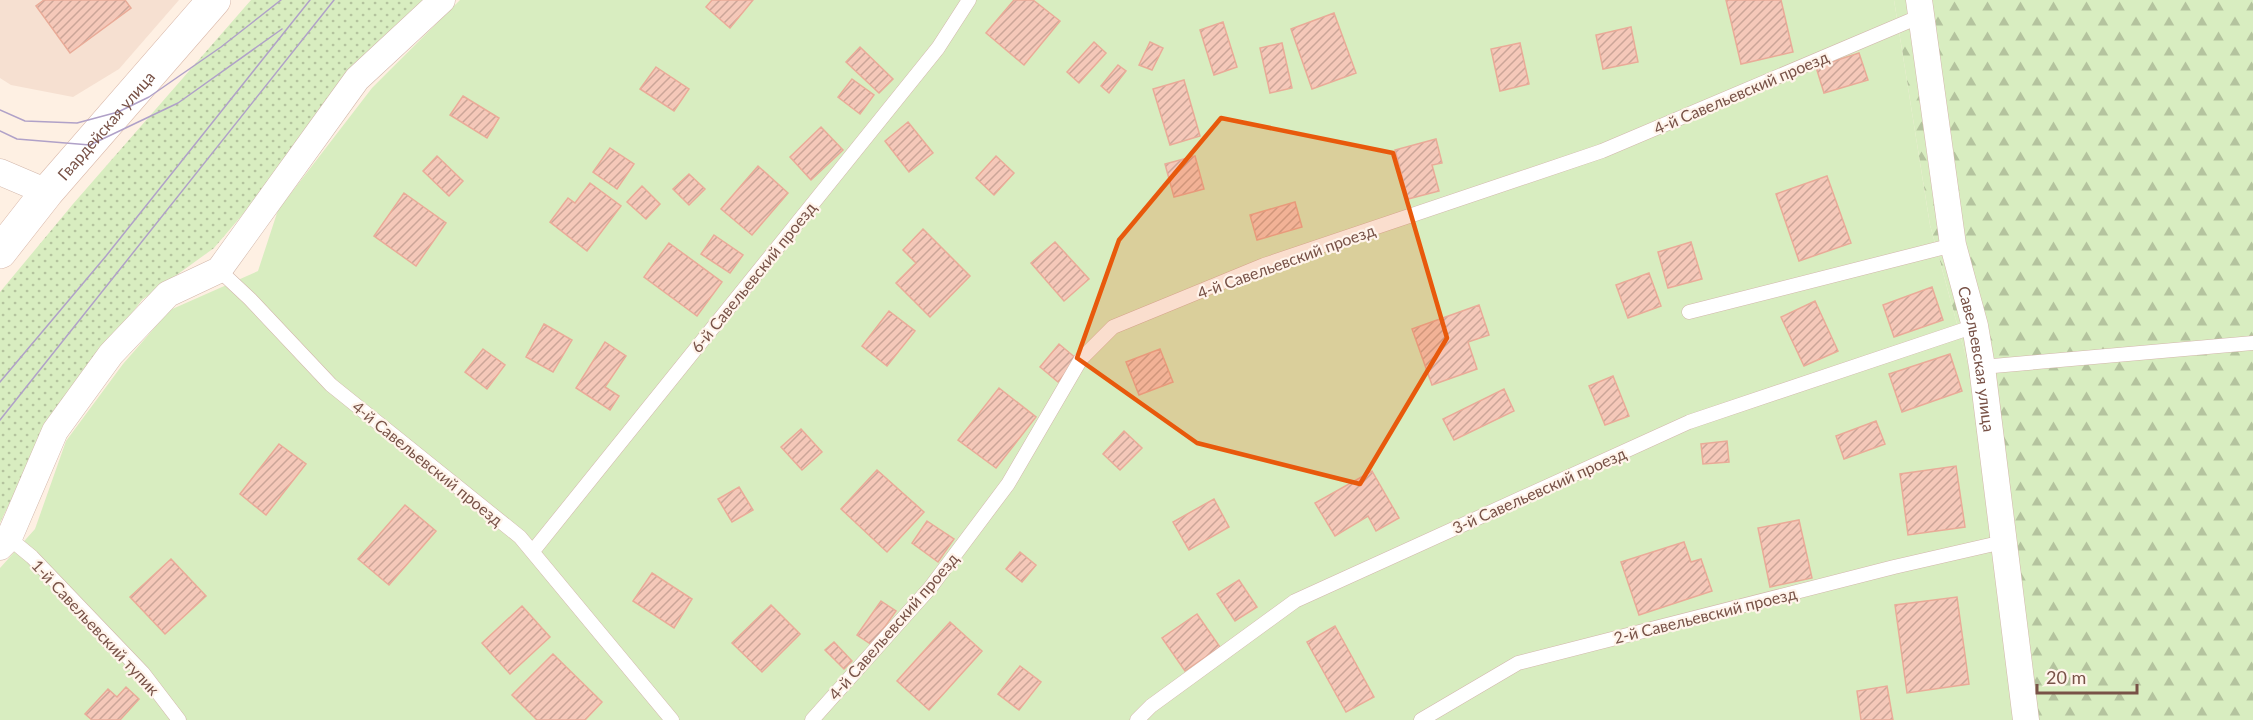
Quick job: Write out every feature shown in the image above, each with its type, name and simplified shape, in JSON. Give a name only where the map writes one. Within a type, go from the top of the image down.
[{"type":"main road","name":"Гвардейская улица","points":[[0,252],[47,192],[214,0]]},
{"type":"street","points":[[4,542],[55,431],[111,354],[168,294],[219,270],[357,79],[442,0]]},
{"type":"street","name":"Савельевская улица","points":[[1920,8],[1953,245],[1975,326],[1982,367],[2026,720]]},
{"type":"street","points":[[1,173],[47,192]]},
{"type":"lane","name":"6-й Савельевский проезд","points":[[533,550],[938,48],[969,0]]},
{"type":"lane","name":"4-й Савельевский проезд","points":[[812,720],[930,588],[1008,484],[1081,359],[1113,327],[1264,265],[1602,151],[1920,8]]},
{"type":"lane","points":[[1689,312],[1953,245]]},
{"type":"lane","name":"4-й Савельевский проезд","points":[[219,270],[331,385],[520,537],[672,720]]},
{"type":"lane","name":"3-й Савельевский проезд","points":[[1137,720],[1151,706],[1295,601],[1689,422],[1975,326]]},
{"type":"lane","points":[[1982,367],[2253,343]]},
{"type":"lane","name":"1-й Савельевский тупик","points":[[4,542],[32,557],[143,673],[179,720]]},
{"type":"lane","name":"2-й Савельевский проезд","points":[[1421,720],[1518,663],[1883,570],[2003,542]]},
{"type":"highlighted area","points":[[1221,118],[1393,153],[1447,338],[1360,484],[1197,443],[1077,358],[1119,240]]},
{"type":"shaded area","points":[[0,0],[179,0],[119,69],[73,97],[11,85],[0,78]]},
{"type":"green space","points":[[251,0],[426,0],[214,248],[142,300],[47,425],[0,523],[0,292],[73,204]]},
{"type":"green space","points":[[460,0],[1894,0],[1930,225],[1971,375],[2015,720],[0,720],[0,568],[35,529],[66,441],[123,364],[170,310],[258,271],[278,210],[372,88]]},
{"type":"green space","points":[[1894,0],[2253,0],[2253,720],[2015,720],[1971,375],[1930,225]]},
{"type":"building","points":[[44,0],[125,0],[131,8],[70,53],[36,6]]},
{"type":"building","points":[[712,0],[753,0],[730,28],[706,7]]},
{"type":"building","points":[[1014,0],[1033,0],[1060,21],[1024,65],[986,33]]},
{"type":"building","points":[[1726,0],[1781,0],[1793,52],[1741,64]]},
{"type":"building","points":[[1334,13],[1356,73],[1312,89],[1291,29]]},
{"type":"building","points":[[1223,22],[1237,67],[1214,75],[1200,30]]},
{"type":"building","points":[[1631,27],[1638,62],[1603,69],[1596,35]]},
{"type":"building","points":[[1094,42],[1106,53],[1079,83],[1067,72]]},
{"type":"building","points":[[1150,42],[1163,48],[1152,70],[1139,65]]},
{"type":"building","points":[[1282,43],[1292,88],[1270,93],[1260,48]]},
{"type":"building","points":[[1520,43],[1529,84],[1500,91],[1491,49]]},
{"type":"building","points":[[860,47],[893,79],[879,93],[846,62]]},
{"type":"building","points":[[1859,53],[1868,80],[1824,93],[1816,67]]},
{"type":"building","points":[[1118,65],[1126,71],[1109,93],[1101,86]]},
{"type":"building","points":[[656,67],[689,89],[674,111],[640,89]]},
{"type":"building","points":[[852,79],[874,95],[860,114],[838,97]]},
{"type":"building","points":[[1184,80],[1200,136],[1170,145],[1153,89]]},
{"type":"building","points":[[463,96],[499,118],[487,138],[450,115]]},
{"type":"building","points":[[908,122],[933,153],[909,172],[885,141]]},
{"type":"building","points":[[821,127],[843,150],[811,180],[790,157]]},
{"type":"building","points":[[1436,139],[1442,163],[1432,165],[1439,191],[1408,199],[1395,150]]},
{"type":"building","points":[[610,148],[634,164],[617,189],[593,172]]},
{"type":"building","points":[[437,156],[463,181],[449,196],[423,171]]},
{"type":"building","points":[[996,156],[1014,173],[994,195],[976,178]]},
{"type":"building","points":[[1195,156],[1204,189],[1174,197],[1165,164]]},
{"type":"building","points":[[758,166],[788,193],[752,235],[721,209]]},
{"type":"building","points":[[689,174],[705,189],[689,205],[673,189]]},
{"type":"building","points":[[1827,176],[1851,243],[1799,261],[1776,194]]},
{"type":"building","points":[[590,183],[621,206],[587,251],[550,222],[568,198],[575,203]]},
{"type":"building","points":[[642,186],[660,204],[646,219],[627,202]]},
{"type":"building","points":[[404,193],[446,223],[416,266],[374,236]]},
{"type":"building","points":[[1295,202],[1302,227],[1257,240],[1250,215]]},
{"type":"building","points":[[923,229],[970,276],[930,317],[896,283],[916,263],[903,250]]},
{"type":"building","points":[[714,235],[743,255],[730,273],[701,254]]},
{"type":"building","points":[[1055,242],[1089,279],[1064,301],[1031,263]]},
{"type":"building","points":[[1691,242],[1702,279],[1668,288],[1658,252]]},
{"type":"building","points":[[669,243],[722,282],[697,316],[644,277]]},
{"type":"building","points":[[1649,273],[1661,306],[1628,318],[1616,285]]},
{"type":"building","points":[[1932,287],[1943,320],[1894,337],[1883,305]]},
{"type":"building","points":[[1815,301],[1838,351],[1804,366],[1781,317]]},
{"type":"building","points":[[1479,305],[1489,335],[1468,342],[1477,369],[1432,385],[1412,329]]},
{"type":"building","points":[[889,311],[915,331],[887,366],[862,346]]},
{"type":"building","points":[[544,324],[572,340],[553,372],[526,357]]},
{"type":"building","points":[[605,342],[626,356],[605,387],[619,396],[610,410],[576,388]]},
{"type":"building","points":[[1059,344],[1077,359],[1058,382],[1040,367]]},
{"type":"building","points":[[483,349],[505,365],[487,389],[465,372]]},
{"type":"building","points":[[1160,349],[1173,382],[1139,395],[1126,362]]},
{"type":"building","points":[[1950,354],[1962,391],[1902,412],[1889,374]]},
{"type":"building","points":[[1613,376],[1629,416],[1605,425],[1589,386]]},
{"type":"building","points":[[999,388],[1036,417],[996,468],[958,440]]},
{"type":"building","points":[[1504,389],[1514,411],[1454,440],[1443,419]]},
{"type":"building","points":[[1876,421],[1885,444],[1844,459],[1836,436]]},
{"type":"building","points":[[801,429],[822,452],[802,470],[781,447]]},
{"type":"building","points":[[1124,431],[1142,448],[1120,470],[1103,454]]},
{"type":"building","points":[[1727,441],[1729,462],[1703,464],[1701,444]]},
{"type":"building","points":[[279,444],[306,464],[266,515],[240,494]]},
{"type":"building","points":[[1956,466],[1965,527],[1908,535],[1900,474]]},
{"type":"building","points":[[877,470],[924,512],[887,552],[841,509]]},
{"type":"building","points":[[1372,471],[1399,518],[1376,531],[1368,516],[1335,536],[1315,503]]},
{"type":"building","points":[[739,487],[753,510],[732,522],[718,499]]},
{"type":"building","points":[[1214,499],[1229,527],[1189,550],[1173,522]]},
{"type":"building","points":[[405,505],[436,531],[389,585],[358,559]]},
{"type":"building","points":[[1799,520],[1812,578],[1770,587],[1758,528]]},
{"type":"building","points":[[927,521],[954,539],[938,562],[912,543]]},
{"type":"building","points":[[1684,542],[1691,562],[1701,559],[1712,591],[1639,615],[1621,562]]},
{"type":"building","points":[[1020,552],[1036,565],[1022,582],[1006,569]]},
{"type":"building","points":[[171,559],[206,596],[165,634],[130,597]]},
{"type":"building","points":[[652,573],[692,599],[674,628],[633,601]]},
{"type":"building","points":[[1239,580],[1257,607],[1235,621],[1217,594]]},
{"type":"building","points":[[1957,597],[1969,684],[1907,693],[1895,605]]},
{"type":"building","points":[[881,601],[896,611],[872,645],[857,635]]},
{"type":"building","points":[[771,605],[800,634],[762,672],[732,643]]},
{"type":"building","points":[[522,606],[550,637],[510,674],[482,643]]},
{"type":"building","points":[[1197,614],[1220,647],[1185,671],[1162,638]]},
{"type":"building","points":[[950,622],[982,651],[929,710],[897,681]]},
{"type":"building","points":[[1335,626],[1374,697],[1346,712],[1307,642]]},
{"type":"building","points":[[834,642],[852,661],[844,669],[825,650]]},
{"type":"building","points":[[553,654],[602,702],[585,720],[537,720],[512,695]]},
{"type":"building","points":[[1020,666],[1041,682],[1019,710],[998,694]]},
{"type":"building","points":[[1887,686],[1893,720],[1861,720],[1857,691]]},
{"type":"building","points":[[126,687],[139,699],[120,720],[92,720],[85,714],[108,689],[117,697]]},
{"type":"tram line","points":[[0,110],[25,121],[77,123],[118,112],[149,97],[221,47],[281,0]]},
{"type":"tram line","points":[[0,382],[106,256],[310,0]]},
{"type":"tram line","points":[[0,420],[334,0]]},
{"type":"tram line","points":[[0,131],[17,139],[90,145],[178,103],[282,29]]}]
